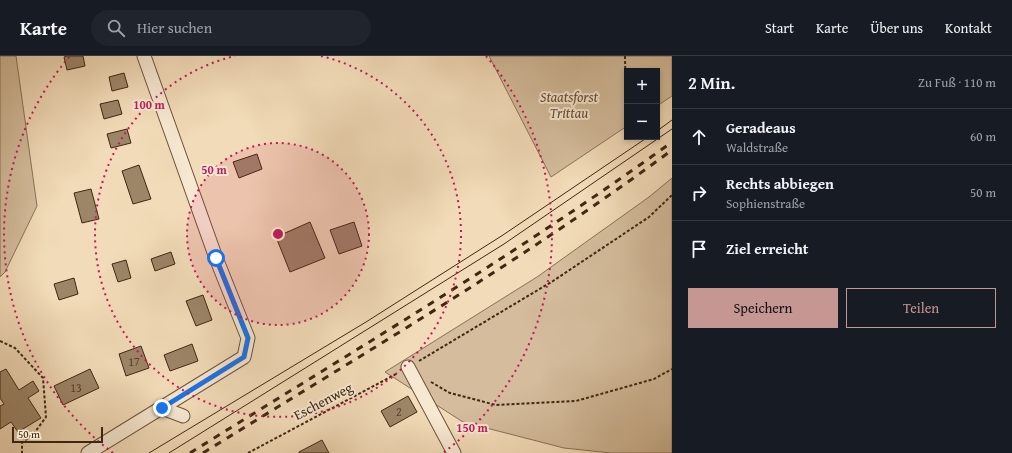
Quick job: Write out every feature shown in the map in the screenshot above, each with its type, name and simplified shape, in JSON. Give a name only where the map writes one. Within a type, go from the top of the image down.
[{"type":"street","points":[[88,453],[244,357],[248,338],[216,258],[144,56]]},
{"type":"street","points":[[408,367],[454,453]]},
{"type":"street","points":[[162,408],[183,416]]},
{"type":"path","points":[[625,56],[626,104]]},
{"type":"path","name":"Eschenweg","points":[[248,453],[408,367],[553,281],[649,216],[672,196]]},
{"type":"path","points":[[0,340],[15,348],[43,378],[46,417],[35,432],[22,443],[22,453]]},
{"type":"path","points":[[426,378],[450,394],[496,404],[576,401],[654,379],[672,369]]},
{"type":"green space","points":[[0,56],[16,56],[37,206],[5,272],[0,277]]},
{"type":"green space","name":"Staatsforst Trittau","points":[[489,56],[672,56],[672,96],[660,104],[660,68],[624,68],[624,128],[551,177]]},
{"type":"green space","points":[[672,178],[672,453],[611,453],[564,448],[463,422],[385,372],[537,277],[649,197]]},
{"type":"building","points":[[83,56],[85,66],[67,70],[64,57]]},
{"type":"building","points":[[124,73],[128,87],[112,91],[109,77]]},
{"type":"building","points":[[118,100],[122,114],[104,119],[100,104]]},
{"type":"building","points":[[127,129],[131,143],[111,148],[107,134]]},
{"type":"building","points":[[257,154],[262,169],[239,178],[233,162]]},
{"type":"building","points":[[139,165],[151,199],[133,204],[122,171]]},
{"type":"building","points":[[91,189],[99,219],[82,223],[74,193]]},
{"type":"building","points":[[310,222],[325,258],[290,272],[276,237]]},
{"type":"building","points":[[354,222],[362,246],[339,254],[330,230]]},
{"type":"building","points":[[171,252],[175,264],[155,271],[151,259]]},
{"type":"building","points":[[126,260],[131,278],[118,282],[112,264]]},
{"type":"building","points":[[74,278],[78,294],[59,300],[54,284]]},
{"type":"building","points":[[203,295],[212,320],[196,326],[186,301]]},
{"type":"building","points":[[192,344],[198,361],[170,371],[164,355]]},
{"type":"building","points":[[141,346],[149,368],[126,376],[119,354]]},
{"type":"building","points":[[6,369],[19,390],[33,381],[39,391],[28,398],[41,418],[18,432],[11,422],[0,429],[0,406],[4,404],[0,398],[0,372]]},
{"type":"building","points":[[90,369],[99,388],[63,405],[54,386]]},
{"type":"building","points":[[408,396],[417,412],[390,427],[381,411]]},
{"type":"building","points":[[322,440],[329,453],[299,453],[299,452]]},
{"type":"tram line","points":[[660,129],[672,120]]},
{"type":"tram line","points":[[169,453],[504,244],[672,129]]},
{"type":"tram line","points":[[149,453],[366,322],[503,235],[644,140]]},
{"type":"railway","points":[[190,453],[434,302],[554,224],[672,142]]},
{"type":"railway","points":[[203,453],[499,269],[615,191],[672,150]]},
{"type":"route","points":[[162,408],[244,357],[248,338],[216,258]]}]
